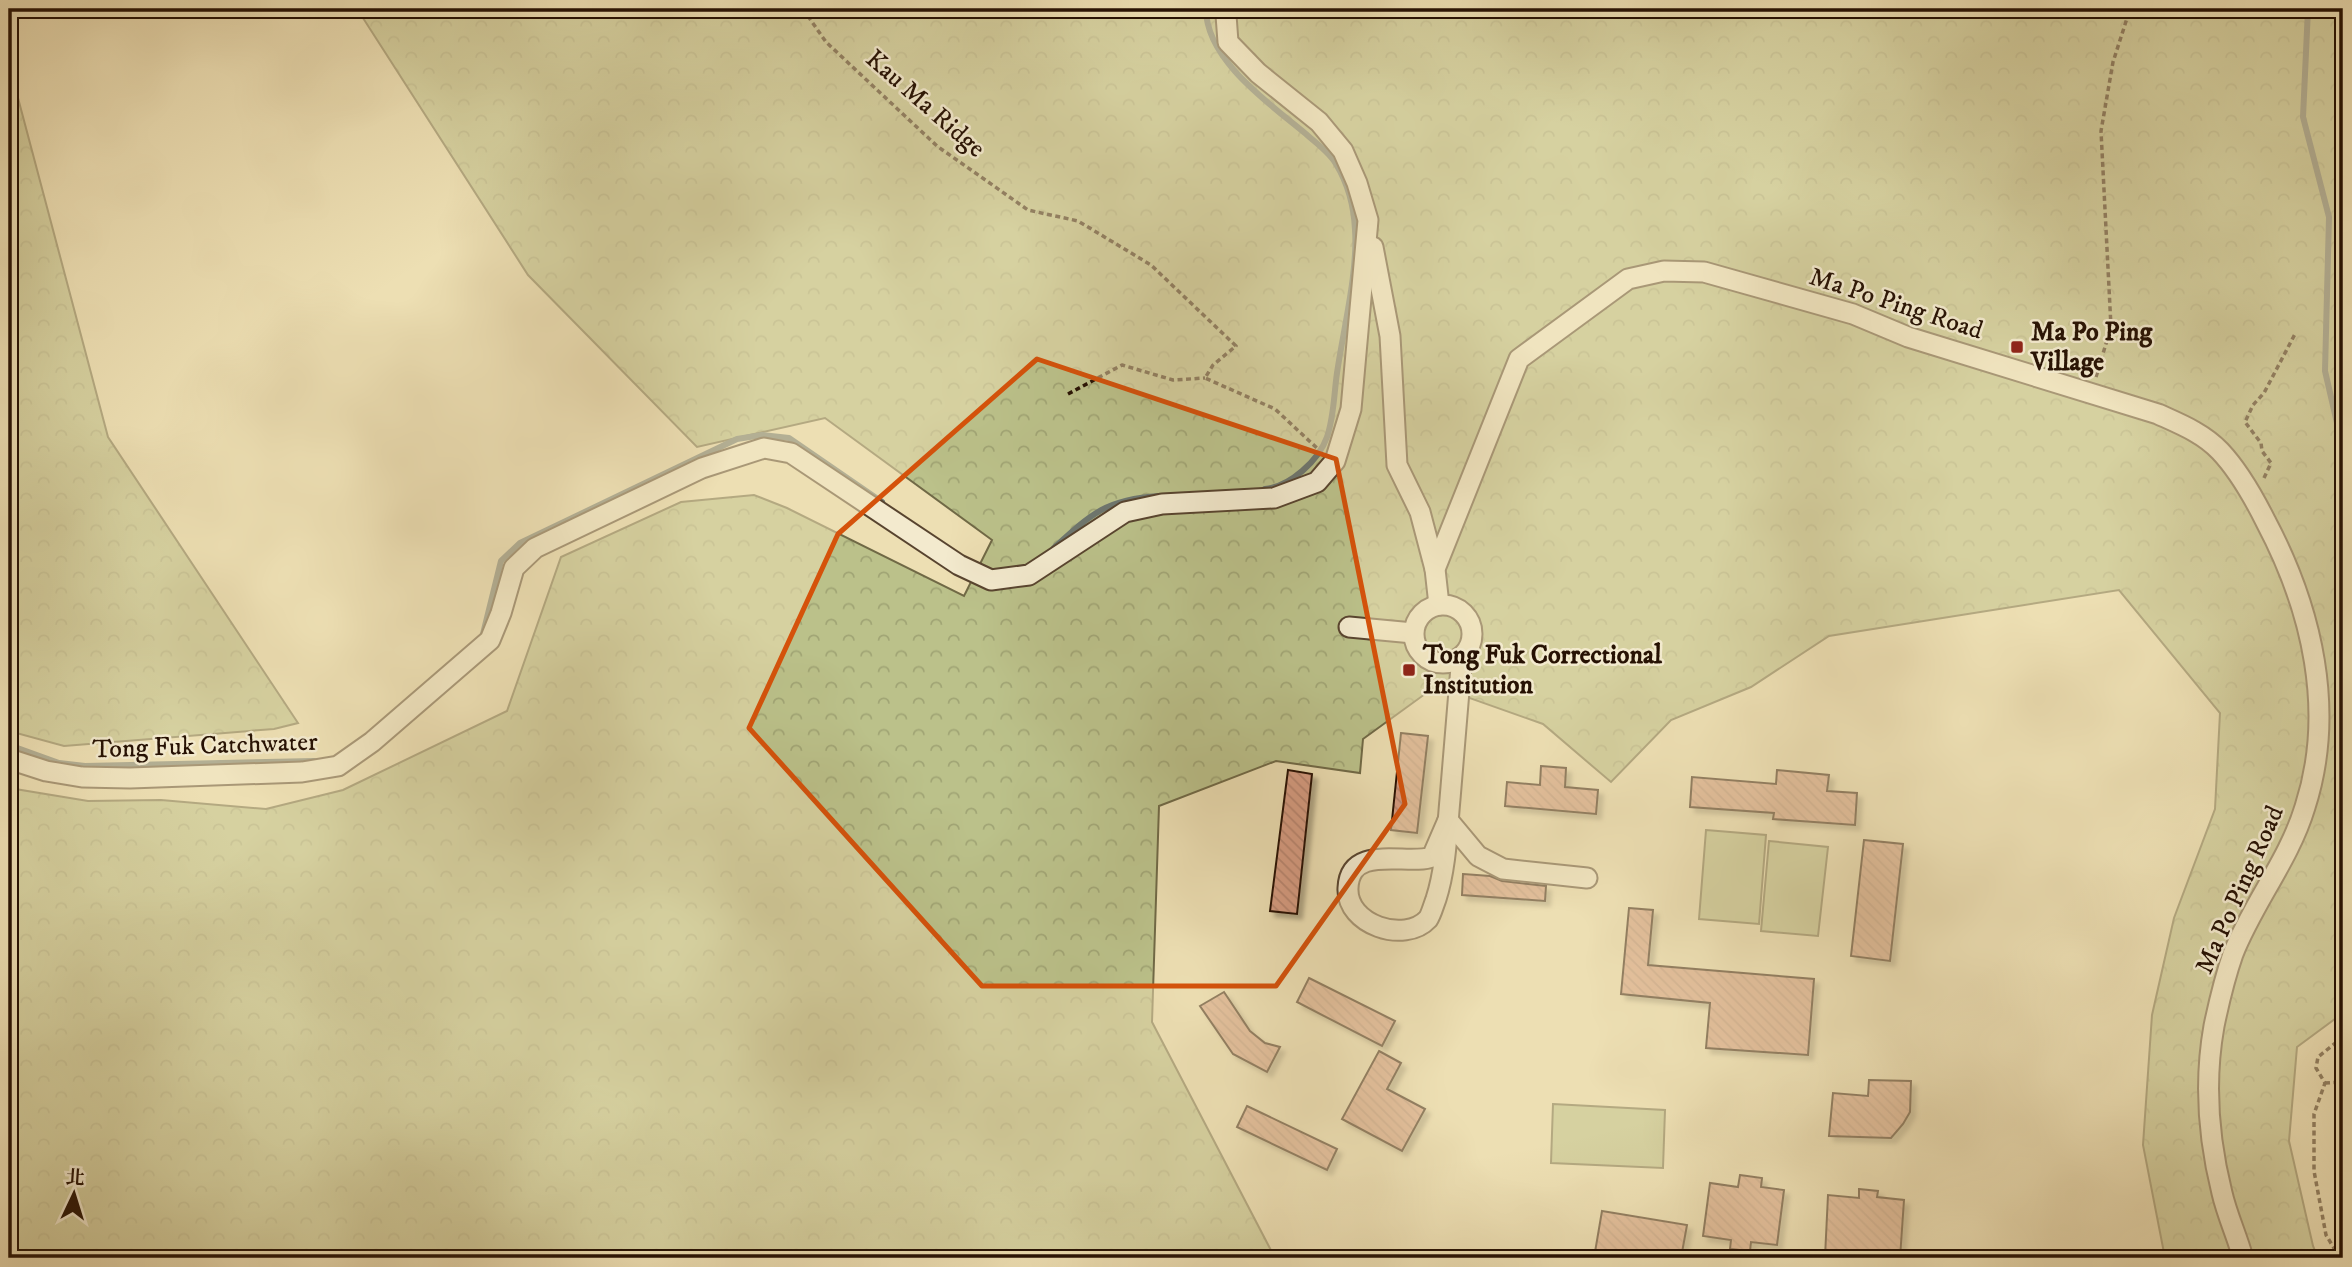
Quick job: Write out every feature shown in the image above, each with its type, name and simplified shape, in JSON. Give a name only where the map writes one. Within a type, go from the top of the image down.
[{"type":"street","name":"Tong Fuk Catchwater","points":[[9,758],[46,771],[82,777],[302,772],[338,766],[372,742],[489,640],[501,613],[514,568],[535,548],[702,468],[764,447],[791,453],[959,565],[991,580],[1029,575],[1125,512],[1162,504],[1274,498],[1317,482],[1335,461],[1351,409],[1368,220],[1357,183],[1343,151],[1319,122],[1258,73],[1228,42],[1226,15],[1229,9]]},
{"type":"street","points":[[1368,220],[1390,336],[1397,465],[1420,512],[1435,569]]},
{"type":"street","name":"Ma Po Ping Road","points":[[1439,605],[1435,569],[1519,359],[1628,279],[1664,271],[1704,272],[1853,314],[1908,337],[2158,414],[2194,430],[2221,452],[2254,499],[2283,555],[2306,620],[2318,685],[2318,728],[2306,805],[2293,841],[2234,954],[2215,1024],[2209,1059],[2208,1123],[2222,1195],[2243,1258]]},
{"type":"street","points":[[1439,605],[1448,605],[1464,613],[1472,629],[1469,647],[1457,660],[1440,663],[1423,656],[1413,633],[1421,615],[1439,605]]},
{"type":"street","points":[[1349,627],[1413,633]]},
{"type":"street","points":[[1448,820],[1432,857],[1422,861],[1377,858],[1366,861],[1358,868],[1350,877],[1348,886],[1353,911],[1369,922],[1393,930],[1412,928],[1428,918],[1436,899],[1448,820],[1461,667],[1457,660]]},
{"type":"street","points":[[1448,820],[1478,856],[1503,869],[1587,878]]},
{"type":"path","name":"Kau Ma Ridge","points":[[803,9],[826,42],[937,146],[1028,210],[1078,221],[1151,265],[1236,346],[1213,365],[1205,378]]},
{"type":"path","points":[[2092,393],[2111,327],[2101,131],[2113,62],[2130,9]]},
{"type":"path","points":[[2254,499],[2271,463],[2262,451],[2261,443],[2245,422],[2253,405],[2264,393],[2295,334]]},
{"type":"path","points":[[1068,394],[1122,365],[1173,380],[1205,378],[1275,409],[1311,446]]},
{"type":"path","points":[[2325,1083],[2316,1068],[2318,1057],[2343,1037]]},
{"type":"path","points":[[2325,1083],[2343,1082]]},
{"type":"path","points":[[2325,1083],[2314,1114],[2314,1171],[2326,1235],[2340,1258]]},
{"type":"highlighted area","points":[[1037,359],[1336,459],[1405,804],[1276,986],[982,986],[749,728],[838,534]]},
{"type":"green space","points":[[363,9],[2343,9],[2343,1013],[2297,1047],[2289,1141],[2318,1258],[2165,1258],[2143,1145],[2152,1015],[2174,918],[2215,809],[2220,713],[2119,590],[1829,636],[1751,687],[1671,720],[1611,782],[1543,724],[1436,686],[1363,739],[1360,773],[1276,761],[1159,806],[1152,1022],[1275,1258],[1188,1258],[968,1250],[684,1257],[557,1252],[451,1258],[9,1258],[9,788],[88,801],[161,800],[266,809],[343,790],[507,711],[561,557],[681,502],[754,495],[787,508],[964,596],[992,540],[825,418],[697,447],[528,275],[363,18]]},
{"type":"green space","points":[[9,80],[14,83],[108,437],[298,723],[274,729],[64,746],[9,731]]},
{"type":"green space","points":[[1706,830],[1766,835],[1759,924],[1699,919]]},
{"type":"green space","points":[[1769,841],[1828,847],[1818,936],[1761,931]]},
{"type":"green space","points":[[1553,1104],[1665,1110],[1663,1168],[1551,1163]]},
{"type":"building","points":[[1401,733],[1428,736],[1417,833],[1391,830]]},
{"type":"building","points":[[1541,766],[1566,768],[1565,787],[1598,790],[1596,814],[1505,806],[1507,782],[1540,785]]},
{"type":"building","points":[[1288,770],[1312,774],[1297,914],[1270,911]]},
{"type":"building","points":[[1777,770],[1829,775],[1827,791],[1857,793],[1855,825],[1773,819],[1774,813],[1690,807],[1692,777],[1776,784]]},
{"type":"building","points":[[1864,840],[1903,844],[1890,961],[1851,956]]},
{"type":"building","points":[[1463,874],[1546,886],[1545,901],[1462,895]]},
{"type":"building","points":[[1629,908],[1653,910],[1648,965],[1814,979],[1808,1055],[1706,1048],[1710,1003],[1621,994]]},
{"type":"building","points":[[1309,978],[1395,1021],[1382,1046],[1297,1002]]},
{"type":"building","points":[[1224,992],[1250,1031],[1265,1043],[1280,1047],[1267,1072],[1233,1054],[1200,1006]]},
{"type":"building","points":[[1379,1051],[1401,1063],[1387,1089],[1425,1109],[1402,1151],[1342,1119]]},
{"type":"building","points":[[1869,1080],[1911,1081],[1910,1112],[1903,1124],[1891,1138],[1829,1136],[1833,1093],[1868,1096]]},
{"type":"building","points":[[1247,1106],[1337,1149],[1327,1170],[1237,1127]]},
{"type":"building","points":[[1740,1175],[1762,1178],[1761,1187],[1784,1190],[1777,1245],[1751,1242],[1750,1251],[1730,1249],[1731,1240],[1703,1236],[1710,1183],[1738,1187]]},
{"type":"building","points":[[1859,1189],[1878,1191],[1877,1197],[1904,1200],[1900,1258],[1825,1257],[1828,1195],[1859,1198]]},
{"type":"building","points":[[1602,1211],[1687,1225],[1681,1258],[1594,1258]]},
{"type":"waterway","points":[[1206,9],[1209,28],[1228,63],[1259,95],[1327,152],[1340,172],[1352,204],[1355,246],[1352,283],[1327,437],[1317,455],[1302,471],[1284,483],[1265,489]]},
{"type":"waterway","points":[[2308,9],[2303,117],[2329,217],[2325,371],[2343,449]]},
{"type":"waterway","points":[[482,638],[501,561],[520,543],[737,439],[762,435],[789,438],[882,502]]},
{"type":"waterway","points":[[1054,548],[1101,510],[1126,501],[1159,496]]},
{"type":"waterway","points":[[9,745],[59,763],[85,766],[314,761]]},
{"type":"place","name":"Ma Po Ping Village","points":[[2017,347]]},
{"type":"place","name":"Tong Fuk Correctional Institution","points":[[1409,670]]}]
